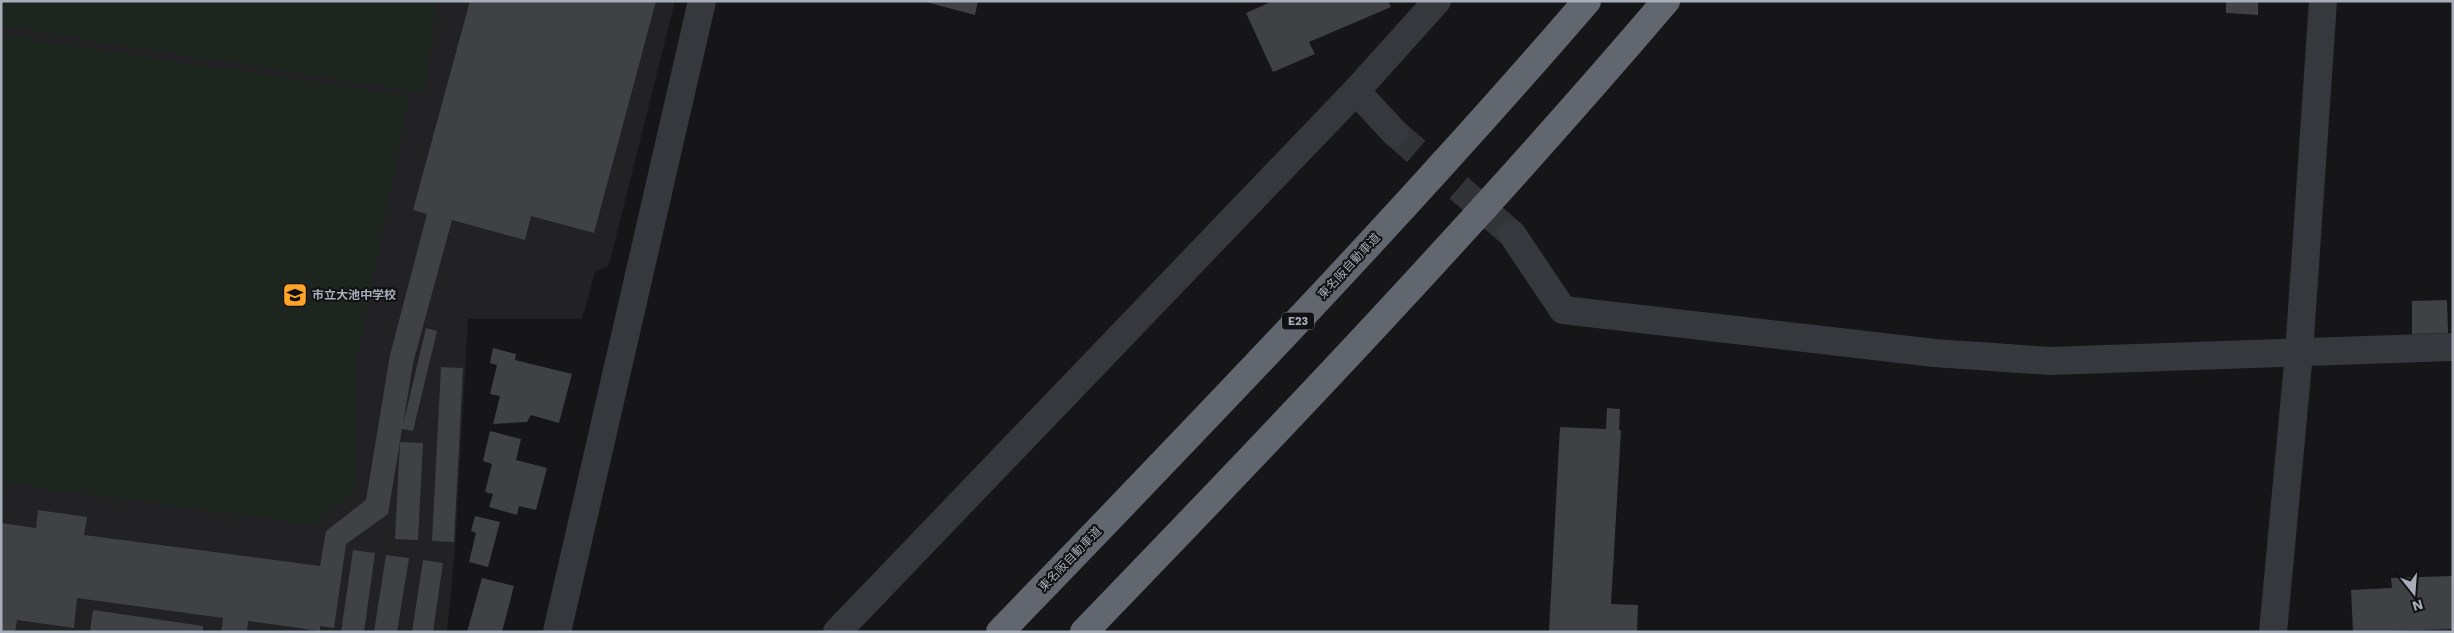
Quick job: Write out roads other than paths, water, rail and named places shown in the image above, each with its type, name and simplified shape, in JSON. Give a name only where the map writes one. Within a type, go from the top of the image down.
[{"type":"highway","name":"東名阪自動車道","points":[[1000,632],[1259,363],[1512,88],[1587,1]]},
{"type":"highway","points":[[1084,632],[1310,397],[1559,127],[1666,1]]},
{"type":"street","points":[[557,632],[702,1]]},
{"type":"street","points":[[1409,1],[1410,31]]},
{"type":"street","points":[[837,632],[1356,91],[1436,1]]},
{"type":"street","points":[[2273,632],[2299,352],[2324,1]]},
{"type":"street","points":[[1356,91],[1395,133]]},
{"type":"street","points":[[1512,234],[1563,310],[1934,354],[2050,361],[2453,347]]},
{"type":"tunnel","points":[[1395,133],[1512,234]]},
{"type":"place","name":"市立大池中学校","points":[[295,295]]}]
